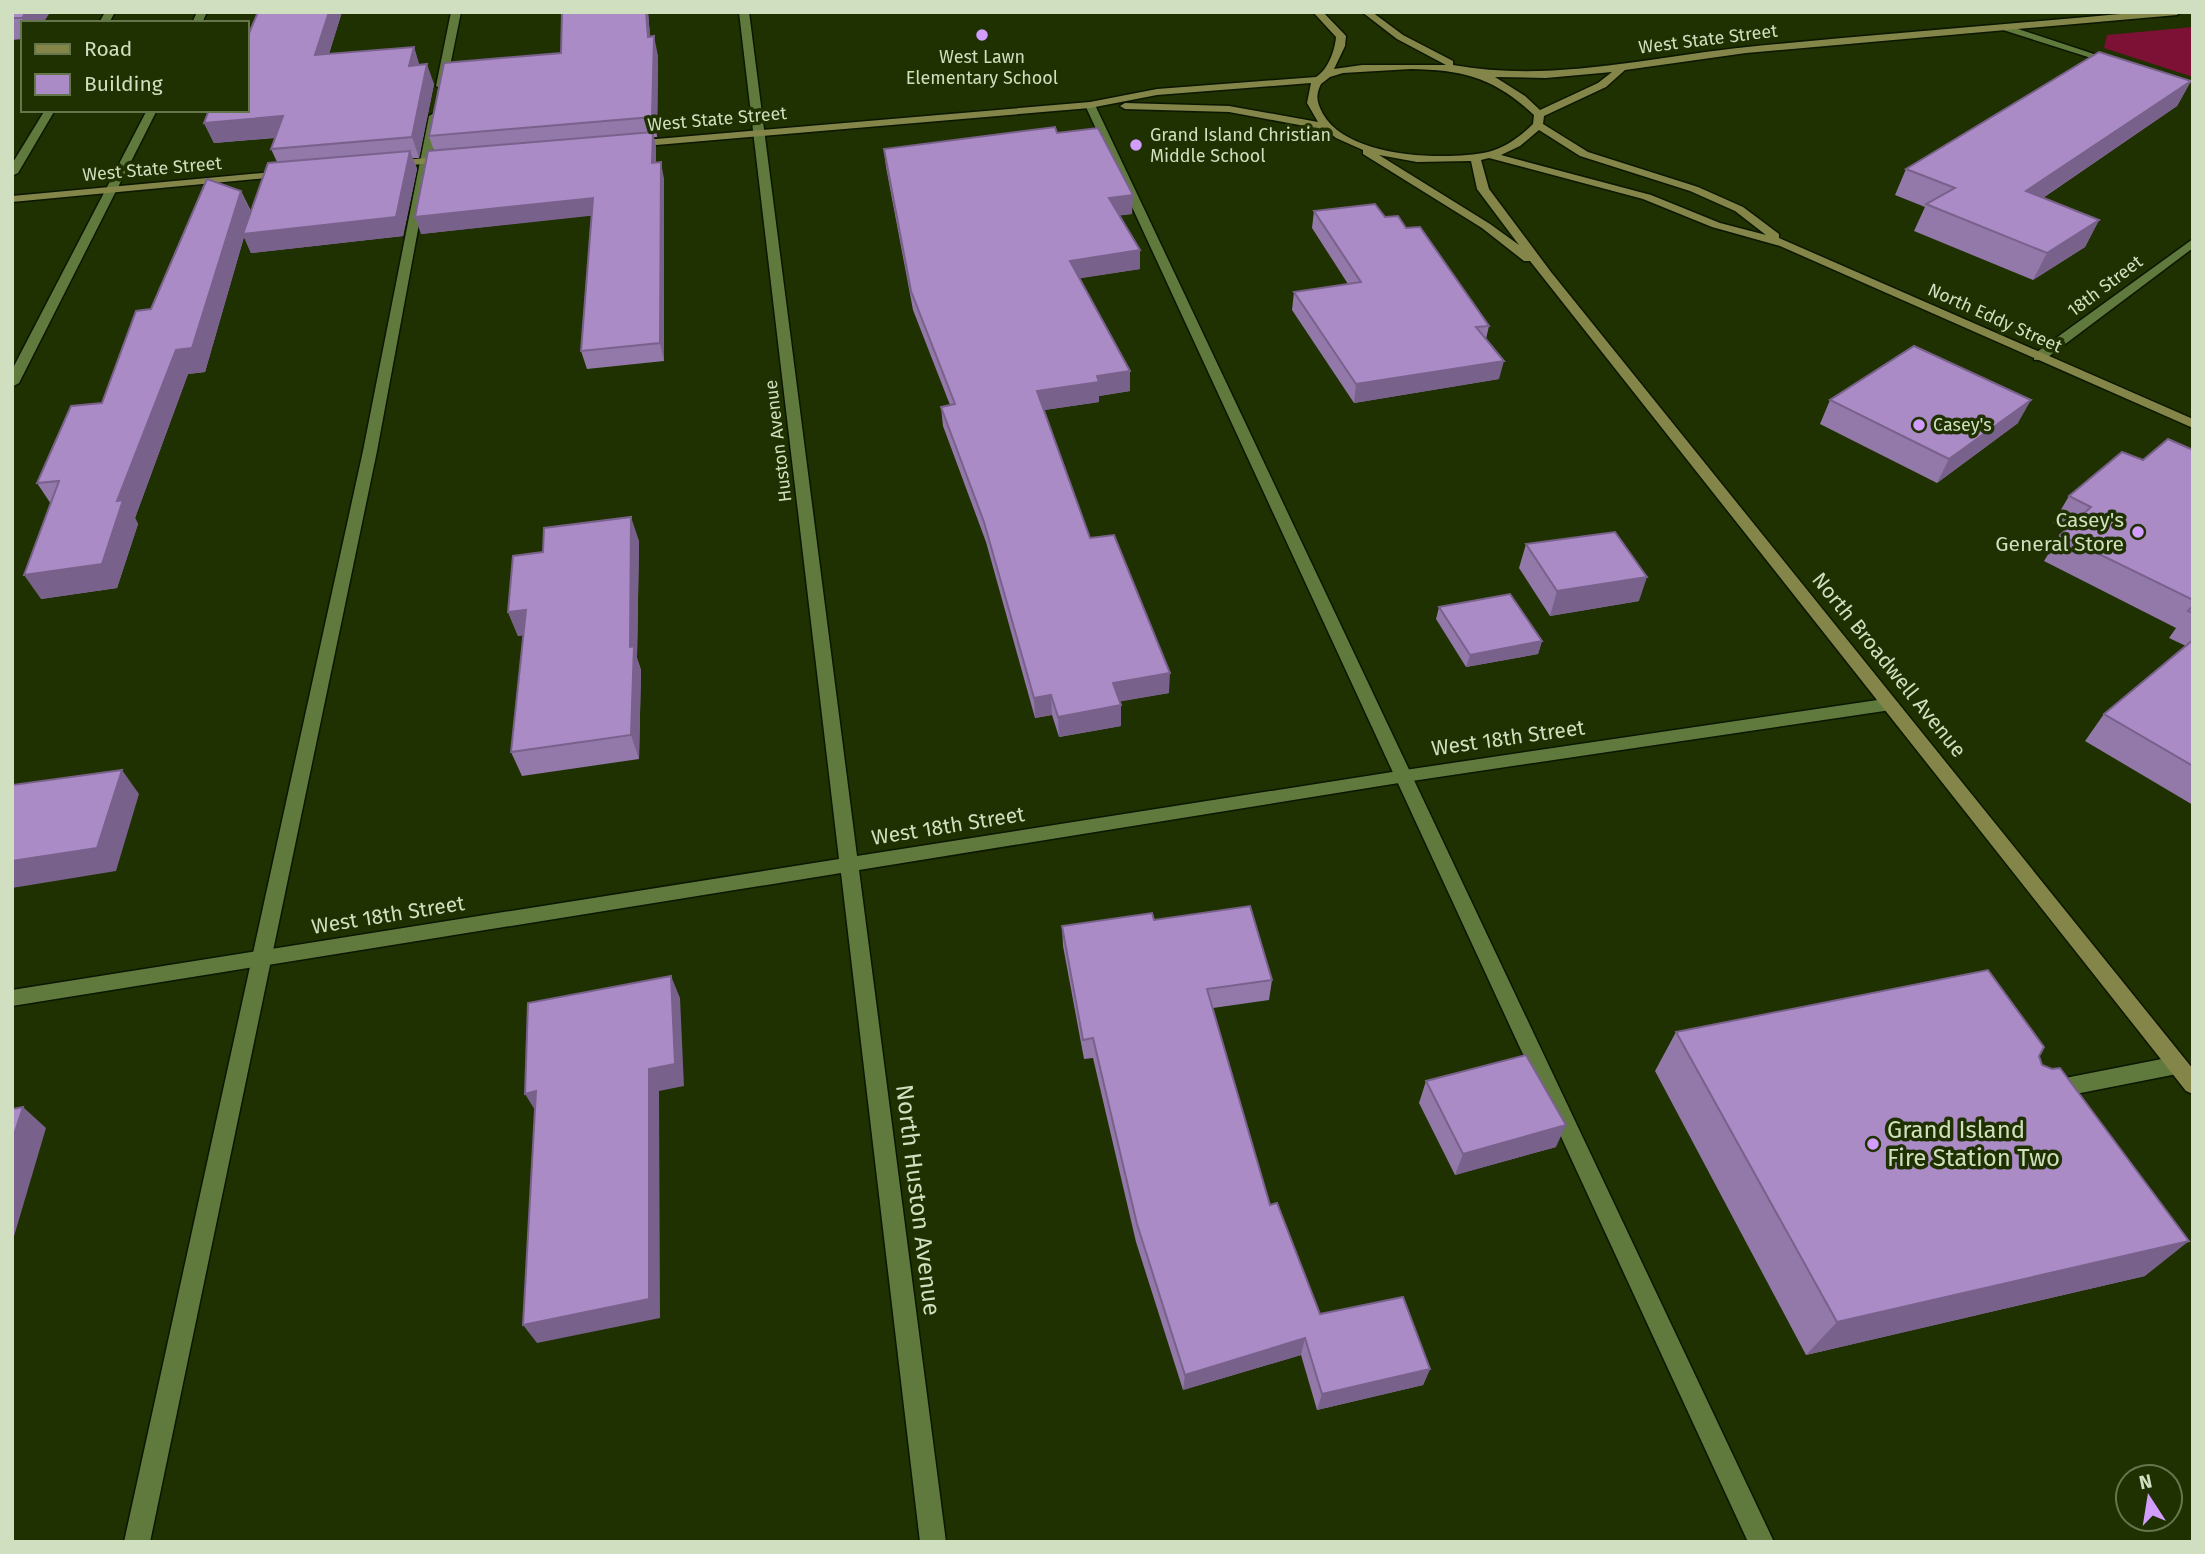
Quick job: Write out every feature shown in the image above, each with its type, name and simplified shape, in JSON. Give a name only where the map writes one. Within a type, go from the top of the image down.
[{"type":"main road","points":[[1317,12],[1341,36],[1340,46],[1311,98],[1316,115],[1326,127]]},
{"type":"main road","points":[[1366,12],[1406,41],[1456,66],[1478,73]]},
{"type":"main road","name":"West State Street","points":[[1478,73],[1529,77],[1621,69],[1689,56],[2177,12]]},
{"type":"main road","name":"West State Street","points":[[626,144],[1090,105],[1157,92],[1322,77],[1388,67],[1456,66]]},
{"type":"main road","name":"West State Street","points":[[1489,155],[1524,140],[1539,120],[1602,85],[1621,69]]},
{"type":"main road","name":"North Eddy Street","points":[[1478,73],[1504,85],[1539,120],[1584,154],[1694,189],[1738,209],[1784,243]]},
{"type":"main road","name":"West State Street","points":[[1090,105],[1229,109],[1326,127],[1359,146]]},
{"type":"main road","points":[[1359,146],[1412,157],[1489,155]]},
{"type":"main road","name":"North Broadwell Avenue","points":[[1359,146],[1509,242],[1547,275]]},
{"type":"main road","name":"North Eddy Street","points":[[1489,155],[1622,190],[1682,209],[1716,225],[1784,243],[2193,425]]},
{"type":"main road","name":"North Broadwell Avenue","points":[[1475,157],[1483,189],[1547,275],[2193,1085]]},
{"type":"main road","points":[[385,165],[465,158]]},
{"type":"main road","name":"West State Street","points":[[12,199],[291,174]]},
{"type":"street","points":[[137,1542],[370,451],[456,12]]},
{"type":"street","name":"Huston Avenue","points":[[744,12],[849,865]]},
{"type":"street","points":[[2003,27],[2129,68]]},
{"type":"street","points":[[1090,105],[1761,1542]]},
{"type":"street","points":[[12,173],[49,112]]},
{"type":"street","points":[[12,383],[151,112]]},
{"type":"street","name":"18th Street","points":[[2039,357],[2193,242]]},
{"type":"street","name":"West 18th Street","points":[[12,998],[1405,776],[1891,705]]},
{"type":"street","name":"North Huston Avenue","points":[[849,865],[933,1542]]},
{"type":"street","points":[[2028,1094],[2177,1065]]},
{"type":"shaded area","points":[[2193,27],[2193,77],[2104,48],[2107,35]]},
{"type":"building","points":[[12,12],[26,12],[22,18],[12,18]]},
{"type":"building","points":[[258,12],[329,12],[315,55],[414,47],[409,66],[427,64],[412,137],[271,149],[283,116],[204,123],[208,112],[248,112],[248,36]]},
{"type":"building","points":[[562,12],[646,12],[648,37],[654,36],[652,117],[429,136],[444,63],[561,53]]},
{"type":"building","points":[[2099,52],[2191,81],[2026,191],[2099,220],[2047,253],[1926,204],[1955,188],[1906,169]]},
{"type":"building","points":[[1055,127],[1057,133],[1098,128],[1133,195],[1109,198],[1140,250],[1070,261],[1130,371],[1097,376],[1099,382],[1037,391],[1090,538],[1114,535],[1170,673],[1113,683],[1121,705],[1058,717],[1051,695],[1034,698],[984,522],[941,407],[955,404],[911,291],[884,149]]},
{"type":"building","points":[[653,132],[652,163],[661,162],[660,343],[581,351],[593,198],[415,217],[428,151]]},
{"type":"building","points":[[410,151],[396,217],[243,234],[268,163]]},
{"type":"building","points":[[207,179],[241,191],[192,348],[176,350],[117,501],[123,500],[102,564],[24,575],[59,481],[37,483],[71,406],[102,403],[136,311],[151,309]]},
{"type":"building","points":[[1375,204],[1385,217],[1398,216],[1406,228],[1420,227],[1489,326],[1476,327],[1504,361],[1356,384],[1294,292],[1361,282],[1314,211]]},
{"type":"building","points":[[1914,346],[2031,400],[1949,459],[1830,400]]},
{"type":"building","points":[[2168,439],[2193,450],[2193,600],[2060,535],[2091,507],[2069,496],[2122,452],[2143,460]]},
{"type":"building","points":[[631,517],[630,647],[634,646],[631,735],[511,752],[526,610],[508,612],[513,556],[543,552],[544,528]]},
{"type":"building","points":[[1615,532],[1647,577],[1557,591],[1526,544]]},
{"type":"building","points":[[1510,594],[1542,641],[1470,655],[1439,607]]},
{"type":"building","points":[[2193,640],[2193,766],[2104,714]]},
{"type":"building","points":[[122,770],[97,848],[12,861],[12,785]]},
{"type":"building","points":[[1250,906],[1272,980],[1207,989],[1270,1205],[1277,1203],[1320,1314],[1403,1297],[1430,1369],[1322,1394],[1305,1338],[1185,1375],[1137,1224],[1093,1038],[1083,1040],[1062,926],[1152,913],[1154,920]]},
{"type":"building","name":"Grand Island Fire Station Two","points":[[1988,970],[2044,1047],[2039,1056],[2042,1065],[2052,1069],[2060,1068],[2189,1241],[1837,1322],[1676,1032]]},
{"type":"building","points":[[671,976],[675,1064],[649,1069],[649,1299],[523,1325],[536,1091],[525,1094],[528,1003]]},
{"type":"building","points":[[1526,1055],[1566,1125],[1463,1154],[1426,1081]]},
{"type":"building","points":[[23,1107],[12,1141],[12,1109]]},
{"type":"place","name":"West Lawn Elementary School","points":[[982,35]]},
{"type":"place","name":"Grand Island Christian Middle School","points":[[1136,145]]},
{"type":"place","name":"Casey's","points":[[1919,425]]},
{"type":"place","name":"Casey's General Store","points":[[2138,532]]},
{"type":"place","name":"Grand Island Fire Station Two","points":[[1873,1144]]}]
